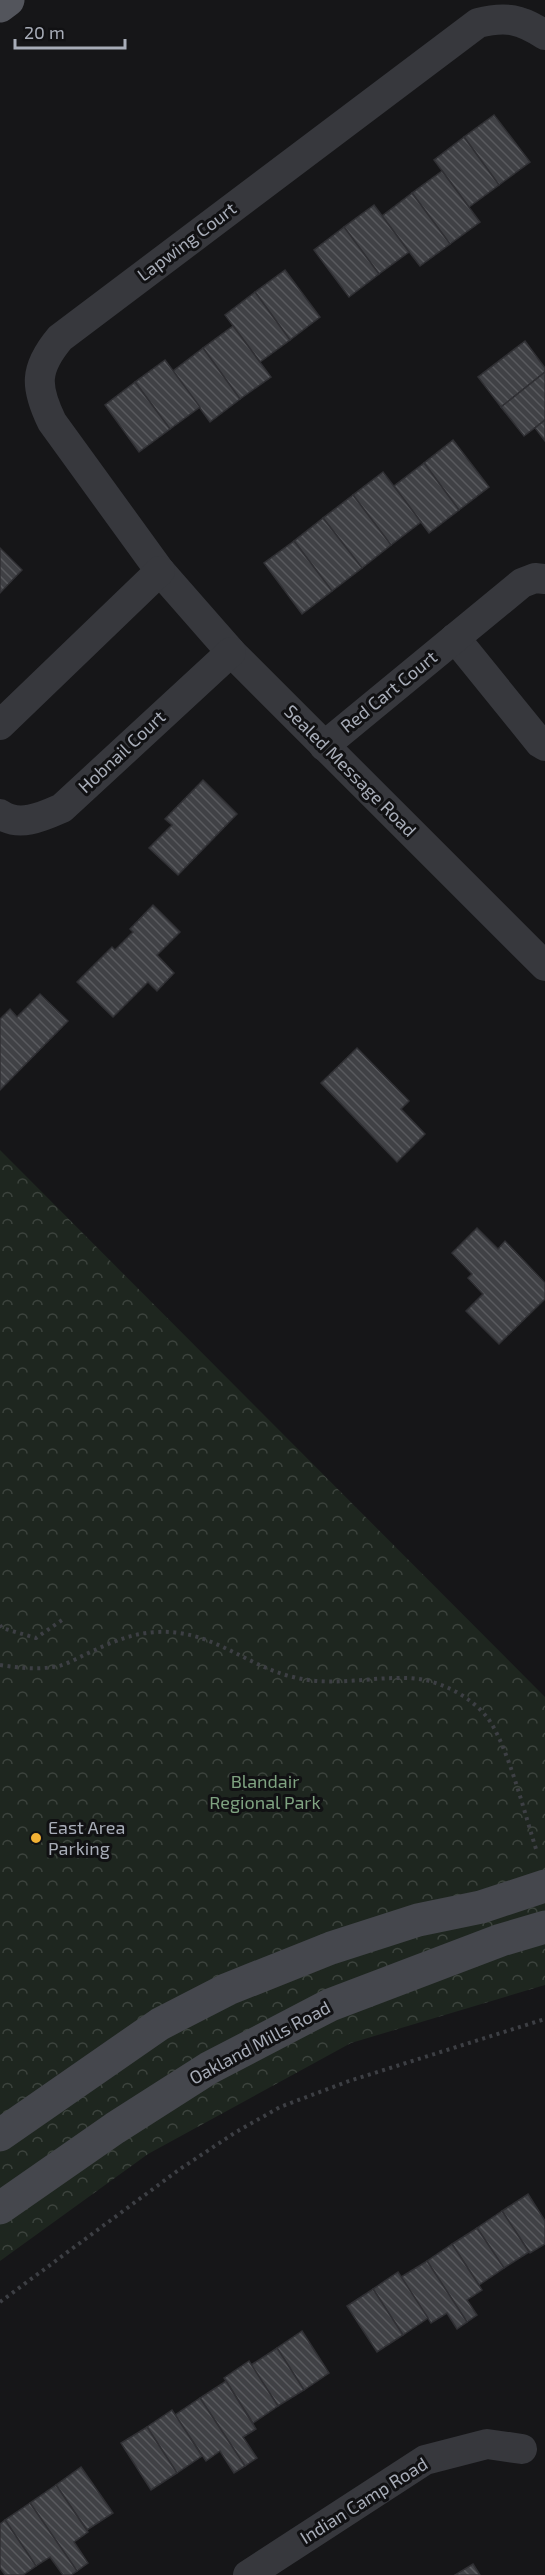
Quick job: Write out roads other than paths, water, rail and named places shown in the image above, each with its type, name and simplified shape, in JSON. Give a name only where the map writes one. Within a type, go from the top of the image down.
[{"type":"main road","points":[[0,6],[8,0]]},
{"type":"street","name":"Lapwing Court","points":[[160,571],[52,423],[41,400],[40,374],[45,356],[60,338],[478,23],[499,17],[520,21],[545,35]]},
{"type":"street","name":"Sealed Message Road","points":[[160,571],[231,652],[545,966]]},
{"type":"street","points":[[0,725],[160,571]]},
{"type":"street","name":"Red Cart Court","points":[[324,746],[522,583],[535,578],[545,579]]},
{"type":"street","name":"Red Cart Court","points":[[455,638],[540,743],[545,746]]},
{"type":"street","name":"Hobnail Court","points":[[0,814],[5,818],[22,821],[42,817],[62,808],[231,652]]},
{"type":"street","points":[[0,2135],[160,2024],[228,1989],[342,1944],[418,1920],[481,1908],[541,1871]]},
{"type":"street","name":"Oakland Mills Road","points":[[0,2208],[116,2128],[209,2068],[330,2005],[501,1940],[545,1927]]},
{"type":"street","name":"Indian Camp Road","points":[[248,2575],[425,2460],[487,2444],[522,2450]]},
{"type":"place","name":"East Area Parking","points":[[36,1838]]},
{"type":"park label","name":"Blandair Regional Park","points":[[265,1792]]}]
